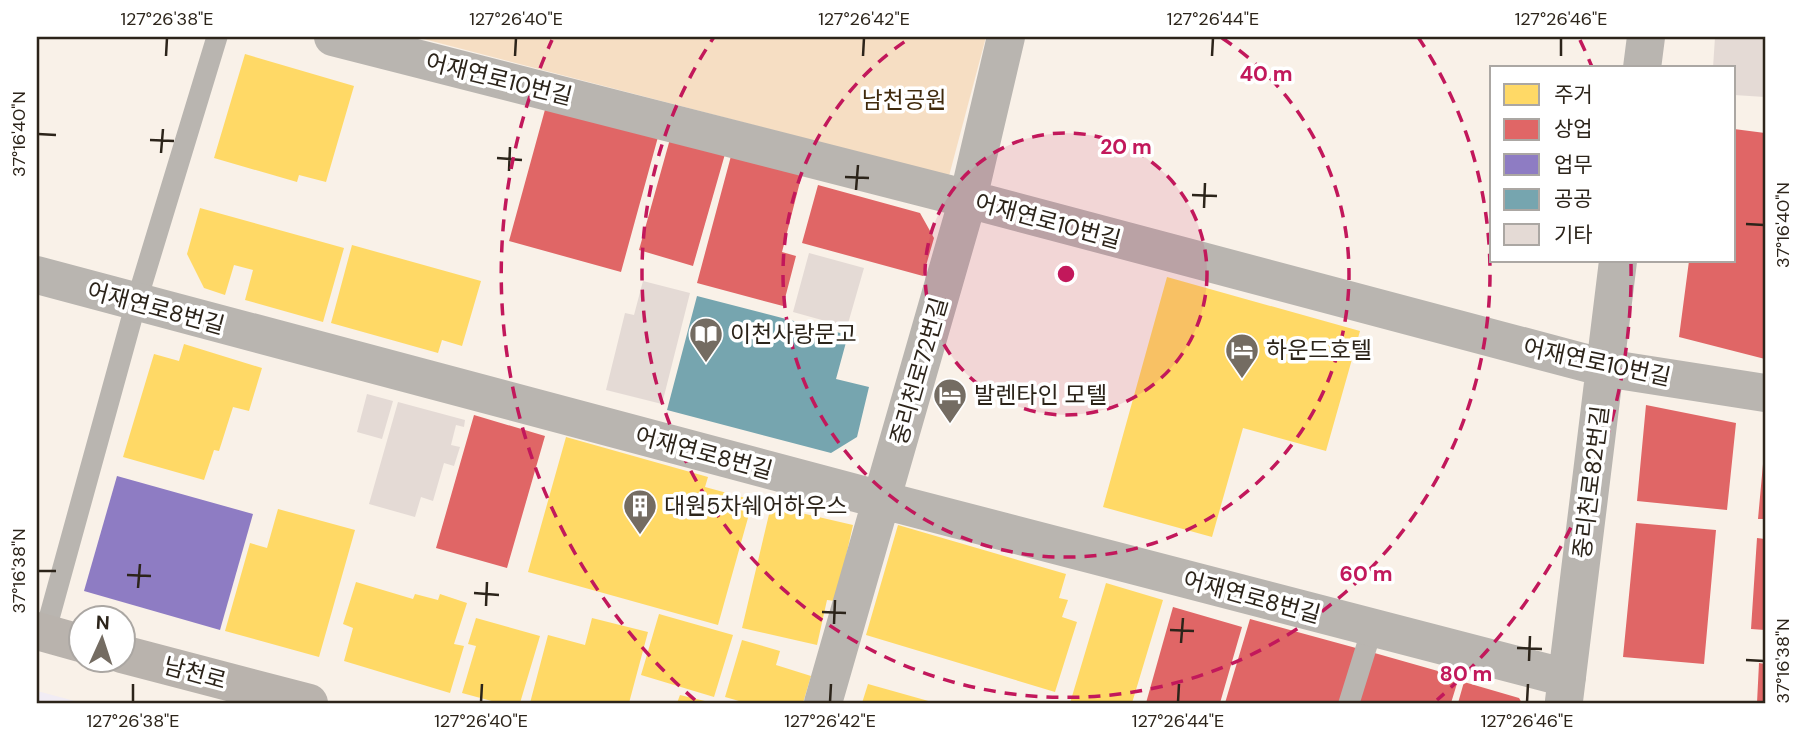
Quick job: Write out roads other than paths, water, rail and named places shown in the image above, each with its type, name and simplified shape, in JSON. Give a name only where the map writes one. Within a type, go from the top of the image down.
[{"type":"street","name":"어재연로10번길","points":[[333,37],[968,199],[1605,368],[1765,393]]},
{"type":"street","name":"중리천로72번길","points":[[823,703],[968,199],[1006,37]]},
{"type":"street","points":[[1642,66],[1646,37]]},
{"type":"street","name":"중리천로82번길","points":[[1565,690],[1618,262]]},
{"type":"street","name":"어재연로8번길","points":[[37,275],[1372,629],[1565,690]]},
{"type":"street","name":"남천로","points":[[136,658],[309,703]]},
{"type":"lane","points":[[54,635],[136,303],[217,37]]},
{"type":"lane","points":[[1349,703],[1372,629]]},
{"type":"place","name":"이천사랑문고","points":[[706,364]]},
{"type":"place","name":"하운드호텔","points":[[1242,380]]},
{"type":"place","name":"발렌타인 모텔","points":[[950,425]]},
{"type":"place","name":"대원5차쉐어하우스","points":[[640,536]]},
{"type":"park label","name":"남천공원","points":[[904,100]]}]
